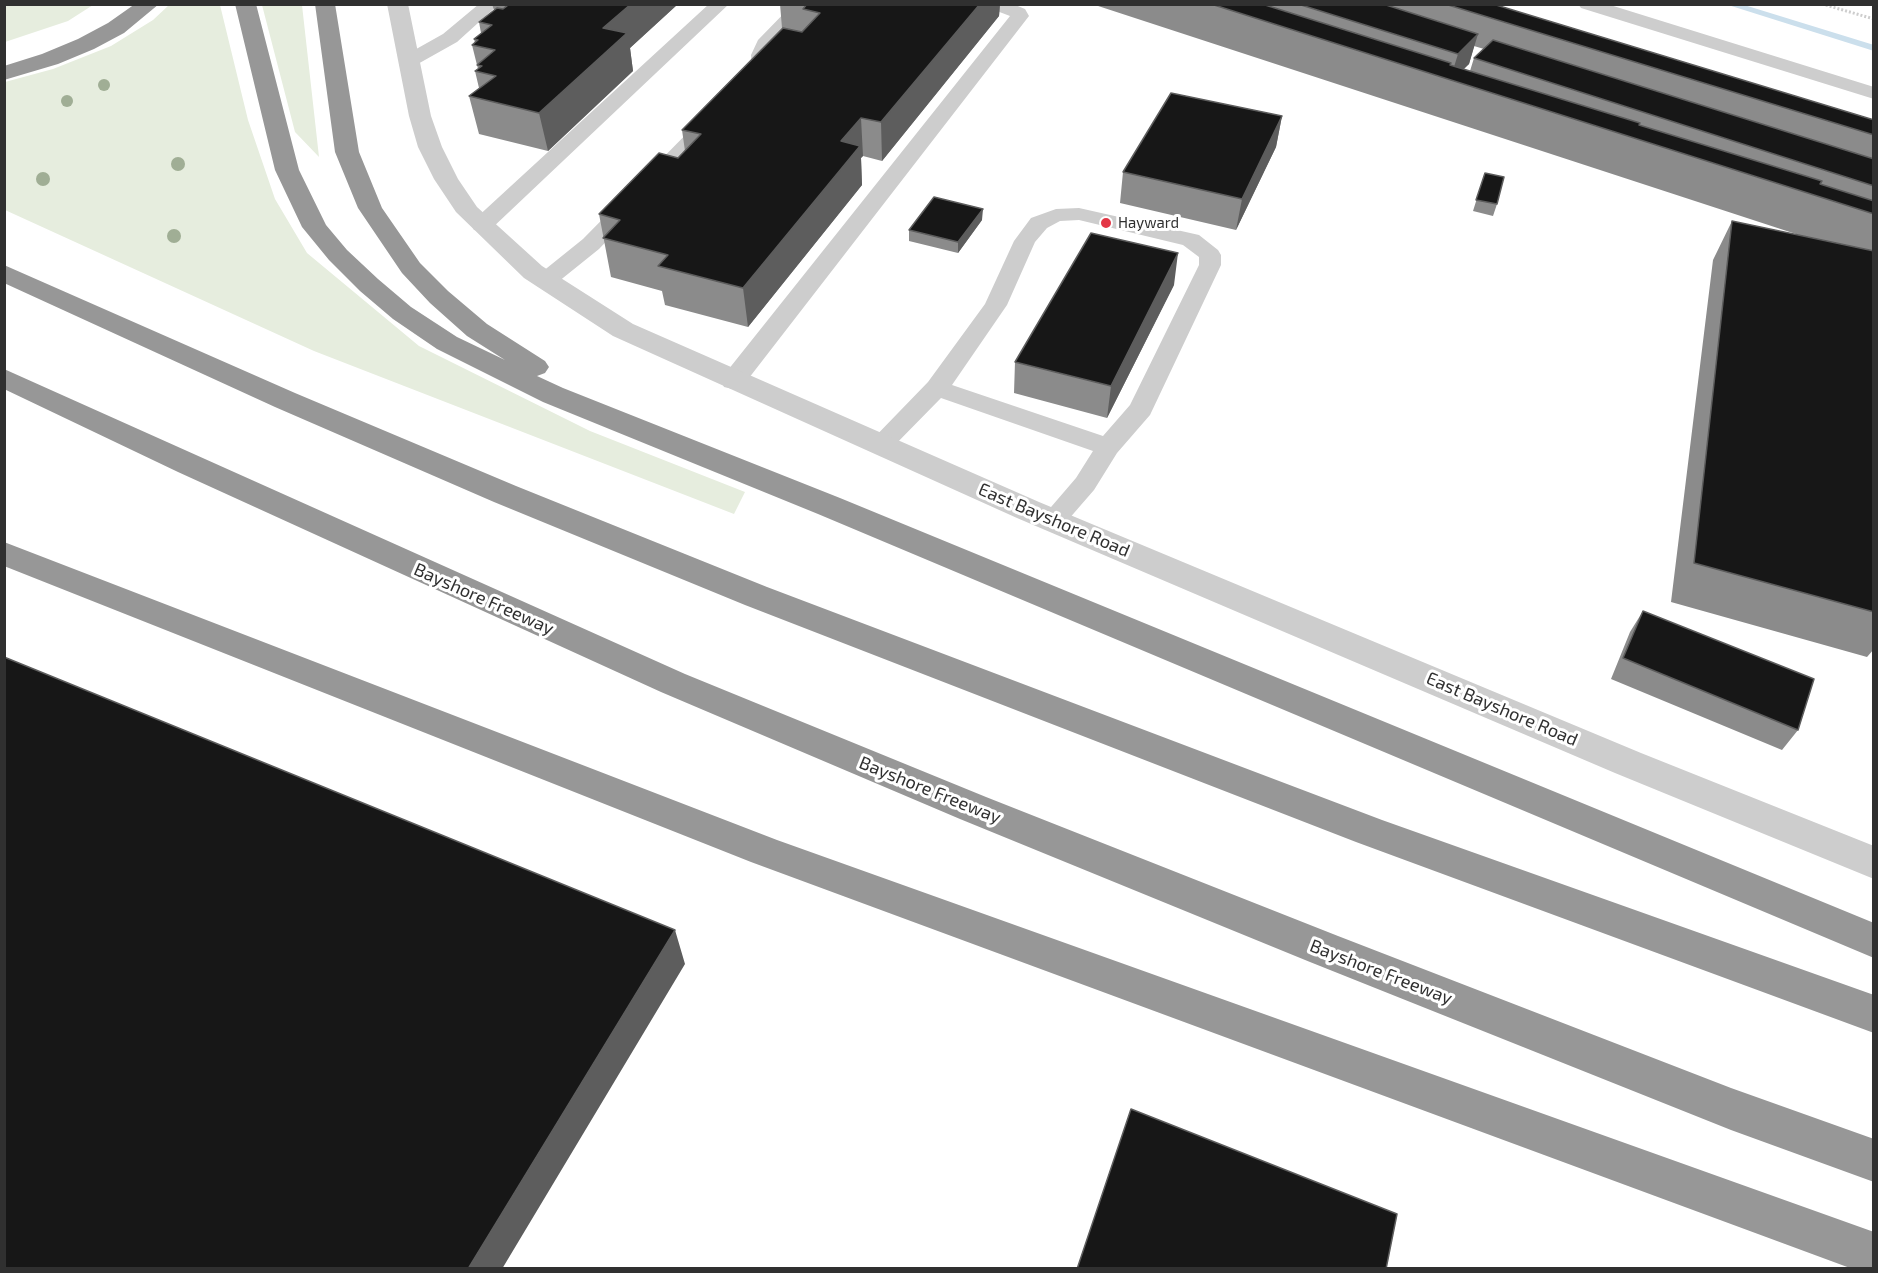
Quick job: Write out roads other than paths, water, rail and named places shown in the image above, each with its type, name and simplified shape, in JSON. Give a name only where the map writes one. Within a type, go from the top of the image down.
[{"type":"highway","points":[[4,73],[50,59],[86,44],[116,28],[149,4]]},
{"type":"highway","points":[[245,4],[287,170],[315,227],[369,285],[402,313],[447,343],[495,369],[554,395],[829,506],[1874,941]]},
{"type":"highway","points":[[325,4],[341,124],[347,152],[357,179],[370,208],[388,236],[411,268],[439,297],[477,330],[568,386],[829,506]]},
{"type":"highway","points":[[4,273],[285,400],[505,494],[756,596],[1346,823],[1874,1014]]},
{"type":"highway","name":"Bayshore Freeway","points":[[4,378],[198,470],[673,683],[1324,949],[1731,1109],[1874,1161]]},
{"type":"highway","points":[[4,554],[764,851],[1874,1255]]},
{"type":"street","name":"East Bayshore Road","points":[[397,4],[420,116],[430,147],[446,179],[468,212],[545,281],[623,330],[733,381],[1052,520],[1628,763],[1874,863]]},
{"type":"lane","points":[[409,61],[450,38],[490,4]]},
{"type":"lane","points":[[482,225],[720,4]]},
{"type":"lane","points":[[738,93],[762,68],[760,55],[767,40],[804,4]]},
{"type":"lane","points":[[733,381],[1020,16],[1018,13],[995,4]]},
{"type":"lane","points":[[1587,4],[1874,93]]},
{"type":"lane","points":[[545,281],[591,244],[721,110]]},
{"type":"lane","points":[[880,445],[937,388],[996,305],[1025,241],[1039,223],[1056,215],[1079,214],[1191,240],[1210,255],[1210,265],[1141,409],[1108,447],[1085,484],[1052,520]]},
{"type":"lane","points":[[937,388],[1108,447]]},
{"type":"waterway","points":[[1729,4],[1874,48]]},
{"type":"place","name":"Hayward","points":[[1106,223]]}]
